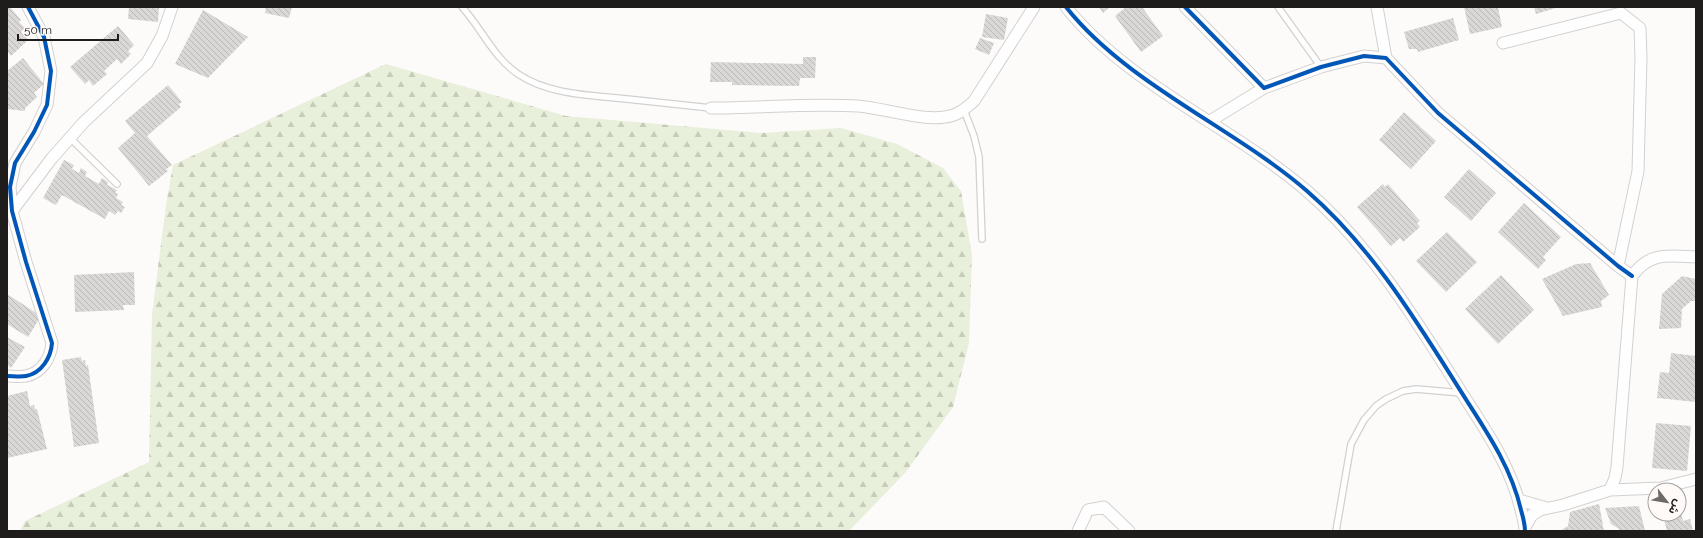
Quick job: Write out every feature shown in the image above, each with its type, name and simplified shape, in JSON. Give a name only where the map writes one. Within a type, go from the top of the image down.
[{"type":"street","points":[[7,376],[27,376],[39,369],[51,355],[52,343],[26,262],[12,211],[10,187],[15,163],[34,132],[47,105],[51,71],[44,37],[28,7]]},
{"type":"street","points":[[12,211],[52,158],[84,122],[147,63],[162,36],[172,7]]},
{"type":"street","points":[[711,108],[858,106],[944,118],[954,115],[964,110],[974,101],[1034,7]]},
{"type":"street","points":[[1066,7],[1100,43],[1152,84],[1210,121],[1306,190],[1357,242],[1386,277],[1462,393],[1494,445],[1507,468],[1519,500],[1525,529]]},
{"type":"street","points":[[1185,7],[1264,88]]},
{"type":"street","points":[[1377,7],[1386,58],[1438,113],[1618,266],[1632,276]]},
{"type":"street","points":[[1503,44],[1621,13],[1640,28],[1641,58],[1638,171],[1618,266]]},
{"type":"street","points":[[1210,121],[1264,88],[1321,67],[1364,56],[1386,58]]},
{"type":"street","points":[[1610,490],[1617,468],[1632,276],[1639,266],[1652,257],[1696,257]]},
{"type":"street","points":[[1525,529],[1535,512],[1547,508],[1564,505],[1610,490],[1661,488],[1696,479]]},
{"type":"street","points":[[1519,500],[1547,508]]},
{"type":"street","points":[[1078,531],[1088,510],[1104,507],[1129,531]]},
{"type":"lane","points":[[462,7],[472,18],[496,54],[518,74],[535,83],[582,94],[711,108]]},
{"type":"lane","points":[[1278,7],[1321,67]]},
{"type":"lane","points":[[964,110],[974,136],[979,157],[982,239]]},
{"type":"lane","points":[[70,138],[117,184]]},
{"type":"lane","points":[[1336,531],[1350,444],[1364,420],[1376,406],[1403,391],[1416,389],[1462,393]]},
{"type":"green space","points":[[386,64],[566,116],[761,133],[841,128],[897,144],[943,168],[961,191],[972,255],[969,343],[953,407],[906,472],[849,531],[20,531],[25,521],[149,462],[152,314],[166,205],[173,165]]},
{"type":"building","points":[[7,7],[10,7],[21,20],[19,22],[25,28],[21,32],[28,40],[11,56],[7,51]]},
{"type":"building","points":[[129,7],[159,7],[158,22],[128,19]]},
{"type":"building","points":[[266,7],[292,7],[289,18],[265,13]]},
{"type":"building","points":[[1099,7],[1110,7],[1103,13]]},
{"type":"building","points":[[1126,7],[1142,7],[1163,36],[1141,52],[1115,16]]},
{"type":"building","points":[[1464,7],[1498,7],[1502,27],[1470,34]]},
{"type":"building","points":[[1534,7],[1559,7],[1536,14]]},
{"type":"building","points":[[203,10],[248,37],[208,78],[175,64]]},
{"type":"building","points":[[986,14],[1008,18],[1004,40],[982,37]]},
{"type":"building","points":[[1453,18],[1459,40],[1418,52],[1417,49],[1409,49],[1404,32]]},
{"type":"building","points":[[118,26],[134,45],[128,51],[131,54],[121,64],[117,59],[104,71],[107,74],[93,86],[89,80],[85,84],[70,67]]},
{"type":"building","points":[[980,38],[994,43],[989,55],[975,49]]},
{"type":"building","points":[[803,57],[816,57],[815,78],[800,78],[799,86],[732,85],[732,82],[710,82],[711,62],[803,64]]},
{"type":"building","points":[[23,58],[44,84],[34,93],[37,97],[25,108],[25,111],[7,109],[7,71]]},
{"type":"building","points":[[168,85],[182,102],[179,104],[181,107],[147,136],[172,165],[166,169],[168,171],[149,186],[118,148],[135,133],[125,121]]},
{"type":"building","points":[[1404,112],[1436,141],[1411,169],[1379,140]]},
{"type":"building","points":[[64,160],[74,165],[72,169],[79,173],[81,168],[87,172],[85,176],[99,184],[102,178],[108,182],[107,185],[117,190],[115,193],[118,194],[116,198],[123,202],[121,205],[125,207],[121,213],[118,211],[115,215],[109,211],[105,219],[62,195],[56,205],[43,198]]},
{"type":"building","points":[[1469,169],[1496,193],[1471,221],[1444,197]]},
{"type":"building","points":[[1383,184],[1385,187],[1388,184],[1420,221],[1417,223],[1420,227],[1403,242],[1400,238],[1391,246],[1357,207]]},
{"type":"building","points":[[1524,203],[1561,237],[1543,257],[1546,260],[1538,269],[1498,232]]},
{"type":"building","points":[[1447,232],[1477,262],[1446,292],[1416,261]]},
{"type":"building","points":[[1590,263],[1609,295],[1601,301],[1602,307],[1563,316],[1542,279],[1576,264]]},
{"type":"building","points":[[134,272],[135,305],[123,305],[124,310],[75,312],[74,275]]},
{"type":"building","points":[[1501,275],[1534,310],[1498,344],[1465,309]]},
{"type":"building","points":[[1682,276],[1696,279],[1696,301],[1691,301],[1682,309],[1681,328],[1659,329],[1662,294]]},
{"type":"building","points":[[7,294],[41,316],[28,337],[7,324]]},
{"type":"building","points":[[7,337],[25,347],[11,368],[7,365]]},
{"type":"building","points":[[1671,353],[1696,356],[1696,402],[1657,398],[1660,372],[1669,373]]},
{"type":"building","points":[[81,357],[82,361],[85,360],[86,366],[88,365],[99,443],[74,447],[62,360]]},
{"type":"building","points":[[27,391],[30,406],[34,405],[35,409],[37,409],[47,449],[7,458],[7,396]]},
{"type":"building","points":[[1656,423],[1691,426],[1687,471],[1652,468]]},
{"type":"building","points":[[1599,504],[1604,531],[1560,531],[1568,526],[1570,512]]},
{"type":"building","points":[[1639,506],[1645,531],[1619,531],[1619,529],[1611,524],[1605,508]]},
{"type":"building","points":[[1690,519],[1693,531],[1667,531],[1665,522],[1687,522],[1687,520]]},
{"type":"cycle path","points":[[7,376],[26,376],[37,372],[48,359],[52,343],[26,262],[12,211],[10,187],[15,163],[34,132],[47,105],[51,71],[44,37],[28,7]]},
{"type":"cycle path","points":[[1066,7],[1091,34],[1119,59],[1182,104],[1278,168],[1307,191],[1354,238],[1395,290],[1414,318],[1499,453],[1517,495],[1525,531]]},
{"type":"cycle path","points":[[1185,7],[1264,88],[1321,67],[1364,56],[1386,58],[1438,113],[1618,266],[1632,276]]}]
